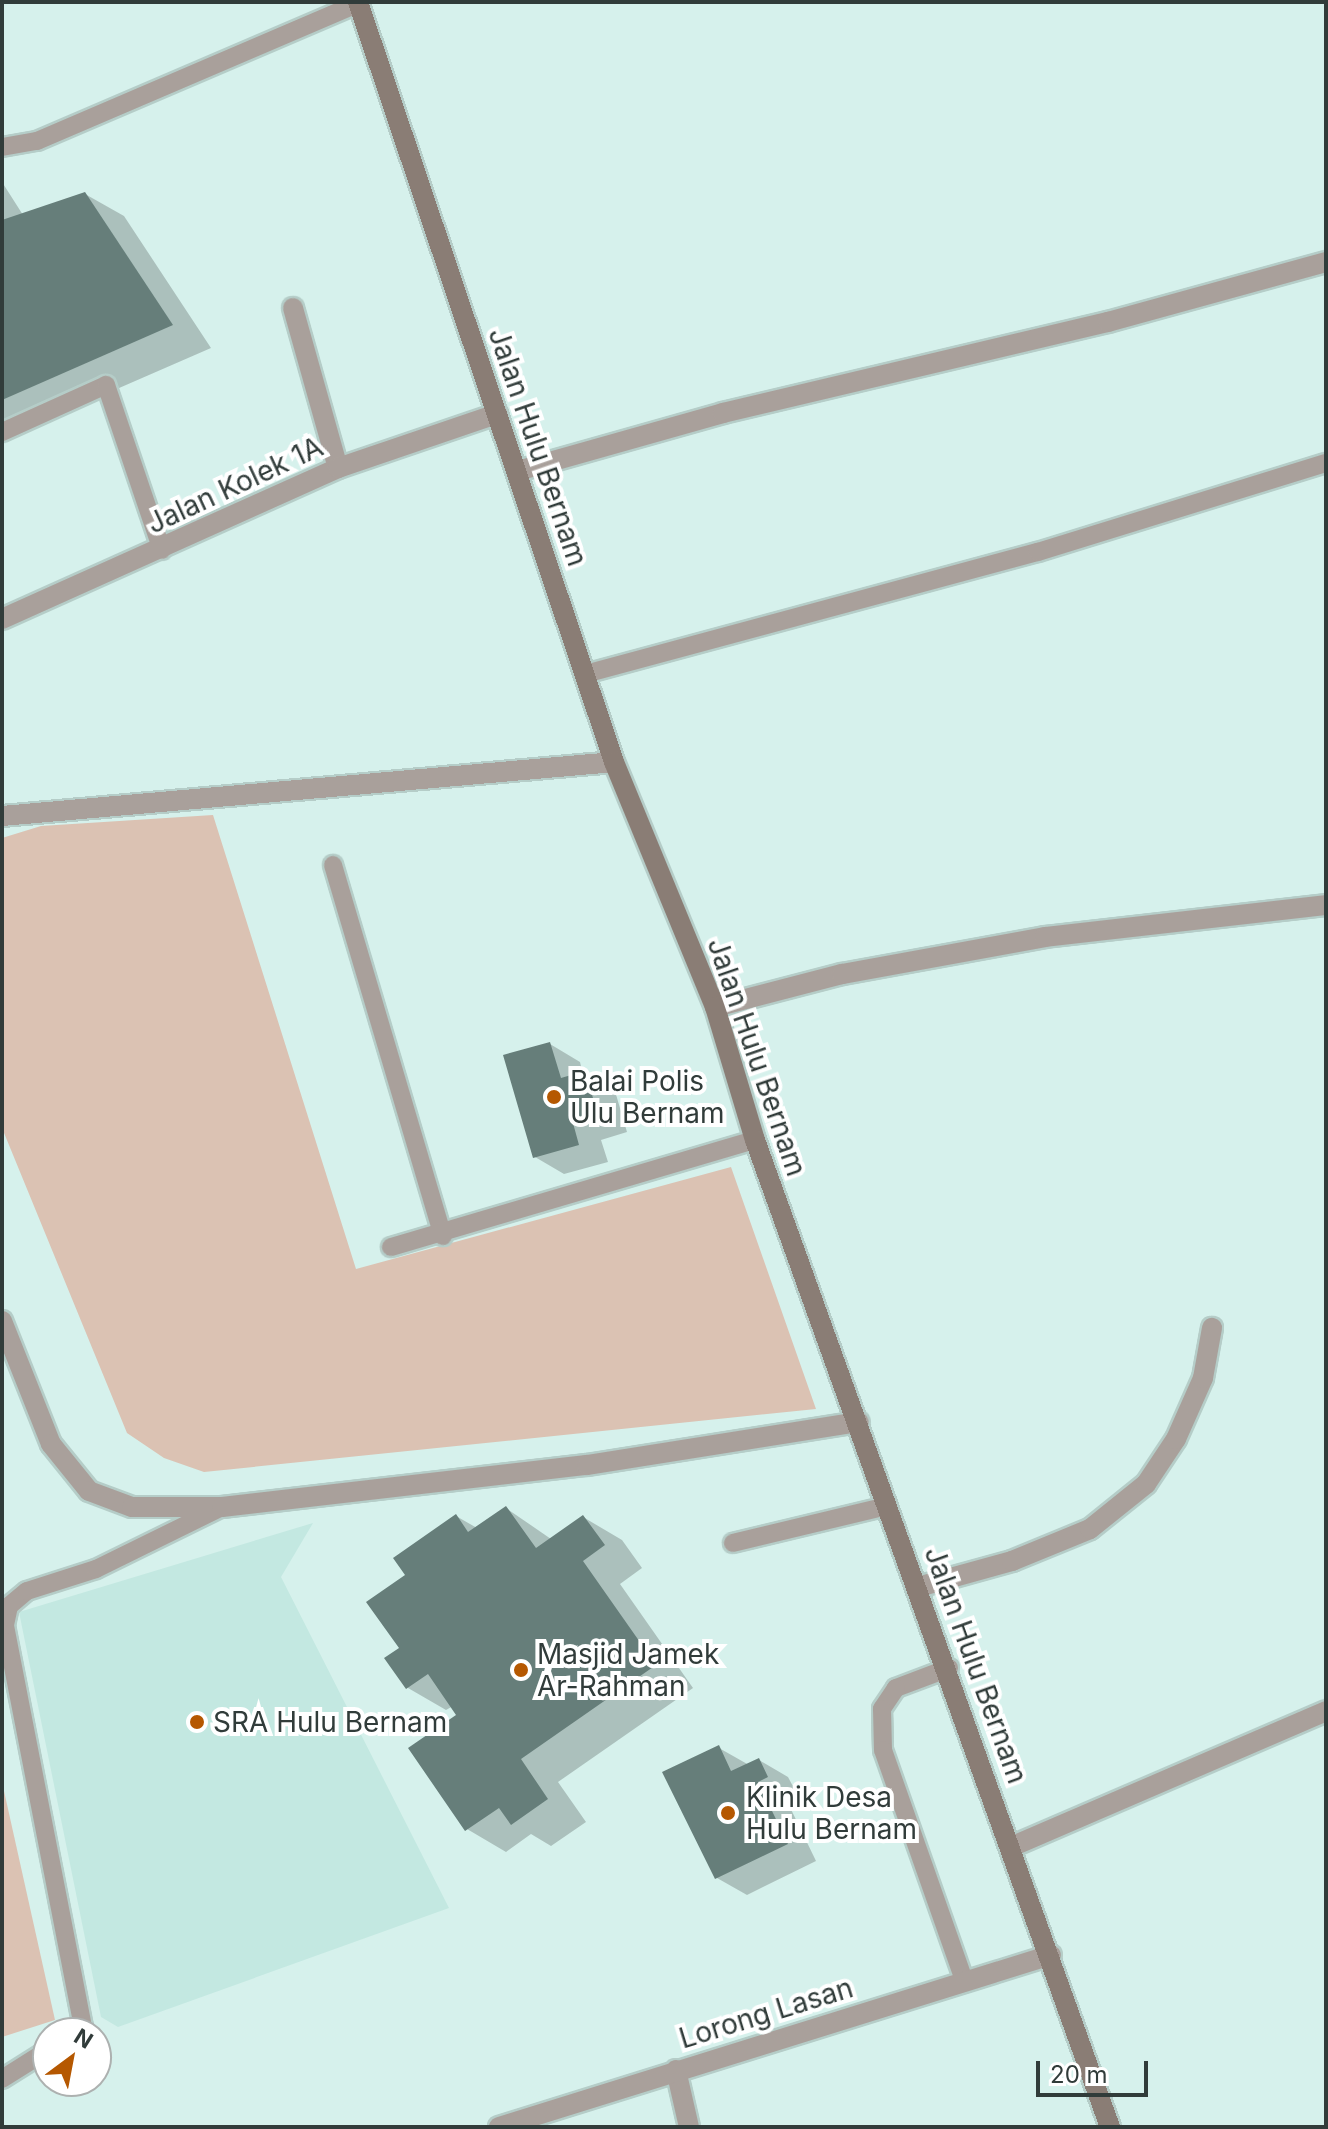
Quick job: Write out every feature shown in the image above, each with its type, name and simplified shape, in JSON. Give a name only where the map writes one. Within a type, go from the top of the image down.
[{"type":"main road","name":"Jalan Hulu Bernam","points":[[358,2],[614,762],[715,1007],[755,1140],[949,1668],[1110,2127]]},
{"type":"street","points":[[518,471],[723,413],[1108,322],[1326,262]]},
{"type":"street","points":[[293,308],[338,468]]},
{"type":"street","name":"Jalan Kolek 1A","points":[[2,619],[162,550],[338,468],[497,414]]},
{"type":"street","points":[[2,816],[614,762]]},
{"type":"street","points":[[715,1007],[942,954],[1045,937],[1326,905]]},
{"type":"street","points":[[2,1321],[51,1444],[89,1491],[132,1507],[222,1507],[587,1465],[859,1422]]},
{"type":"street","points":[[918,1587],[1012,1561],[1090,1529],[1146,1484],[1176,1439],[1203,1378],[1212,1328]]},
{"type":"street","points":[[1013,1846],[1326,1711]]},
{"type":"street","name":"Lorong Lasan","points":[[499,2127],[1051,1955]]},
{"type":"street","points":[[676,2070],[689,2127]]},
{"type":"lane","points":[[2,147],[37,141],[358,2]]},
{"type":"lane","points":[[2,432],[106,385],[162,550]]},
{"type":"lane","points":[[585,674],[1038,552],[1326,463]]},
{"type":"lane","points":[[333,865],[443,1236]]},
{"type":"lane","points":[[391,1247],[443,1236],[755,1140]]},
{"type":"lane","points":[[733,1543],[887,1506]]},
{"type":"lane","points":[[81,2017],[5,1625],[9,1606],[27,1591],[96,1569],[222,1507]]},
{"type":"lane","points":[[949,1668],[896,1688],[882,1709],[883,1750],[964,1980]]},
{"type":"lane","points":[[2,2079],[32,2060]]},
{"type":"shaded area","points":[[213,815],[356,1269],[731,1167],[816,1409],[204,1472],[164,1458],[127,1433],[2,1128],[2,838],[41,826]]},
{"type":"shaded area","name":"SRA Hulu Bernam","points":[[313,1523],[281,1577],[449,1908],[118,2027],[112,2023],[112,2017],[101,2017],[19,1612]]},
{"type":"shaded area","points":[[2,1782],[54,2017],[32,2017],[32,2027],[2,2037]]},
{"type":"building","points":[[85,192],[173,325],[2,400],[2,220]]},
{"type":"building","name":"Balai Polis Ulu Bernam","points":[[550,1042],[561,1078],[585,1071],[598,1115],[573,1123],[579,1145],[533,1158],[503,1055]]},
{"type":"building","name":"Masjid Jamek Ar-Rahman","points":[[506,1506],[536,1548],[583,1515],[605,1545],[583,1561],[656,1665],[521,1759],[548,1799],[511,1825],[499,1808],[465,1831],[408,1748],[456,1715],[428,1674],[406,1689],[384,1658],[399,1648],[366,1602],[405,1575],[393,1558],[456,1514],[468,1532]]},
{"type":"building","name":"Klinik Desa Hulu Bernam","points":[[719,1745],[731,1771],[759,1758],[768,1777],[758,1782],[788,1844],[715,1879],[662,1772]]},
{"type":"place","name":"Balai Polis Ulu Bernam","points":[[554,1097]]},
{"type":"place","name":"Masjid Jamek Ar-Rahman","points":[[521,1670]]},
{"type":"place","name":"SRA Hulu Bernam","points":[[197,1722]]},
{"type":"place","name":"Klinik Desa Hulu Bernam","points":[[728,1813]]}]
